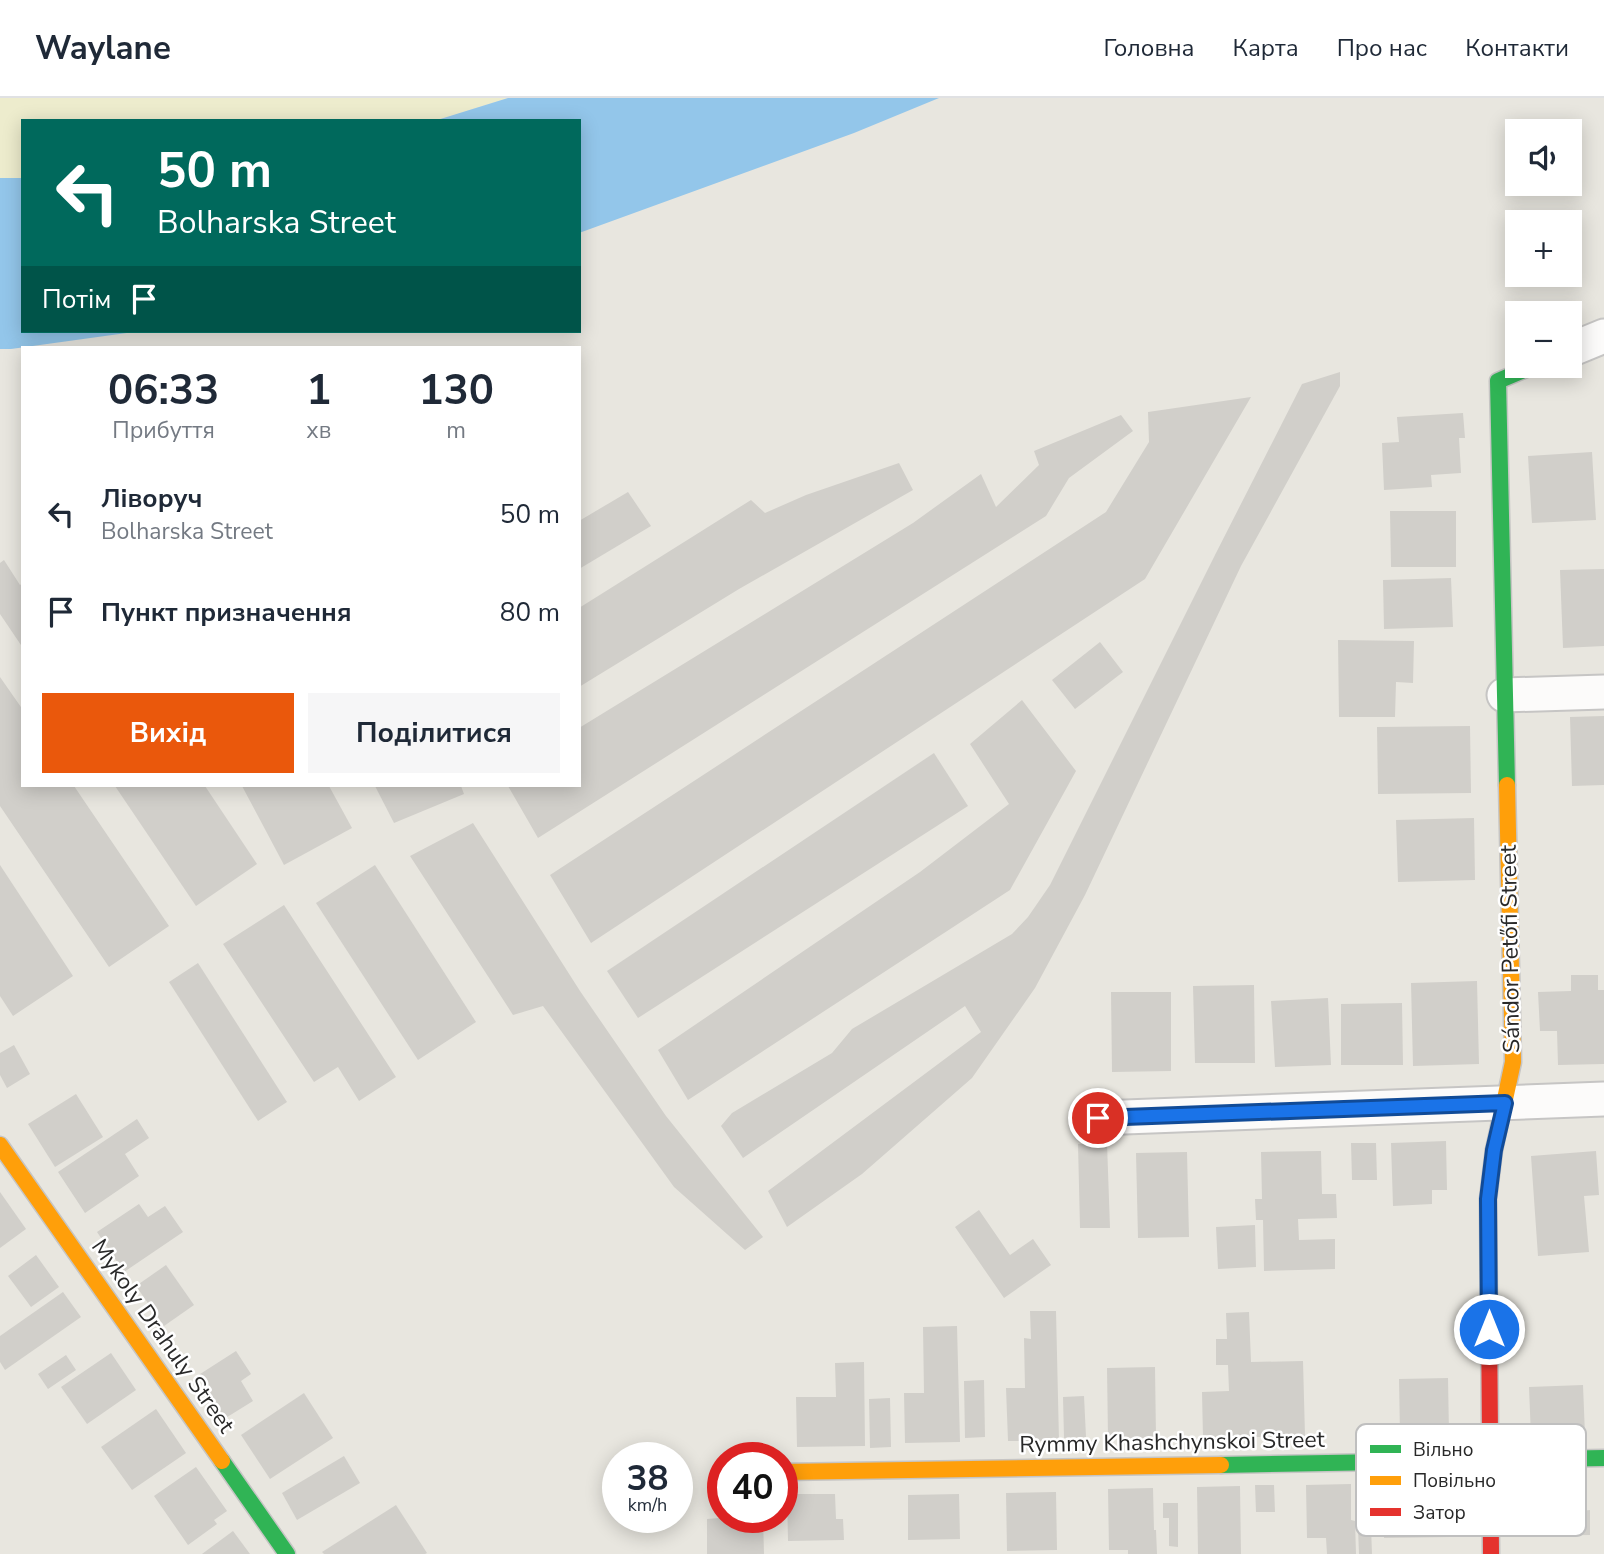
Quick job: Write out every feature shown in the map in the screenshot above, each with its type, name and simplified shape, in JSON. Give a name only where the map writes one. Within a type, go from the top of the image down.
[{"type":"street","points":[[1582,345],[1604,336]]},
{"type":"street","name":"Sándor Petőfi Street","points":[[1490,1424],[1488,1199],[1494,1150],[1513,1062],[1498,380],[1505,377]]},
{"type":"street","points":[[1504,695],[1604,692]]},
{"type":"street","points":[[1098,1118],[1604,1099]]},
{"type":"street","name":"Mykoly Drahuly Street","points":[[0,1145],[287,1554]]},
{"type":"street","name":"Rymmy Khashchynskoi Street","points":[[1586,1458],[1604,1458]]},
{"type":"street","name":"Rymmy Khashchynskoi Street","points":[[798,1472],[1356,1461]]},
{"type":"street","name":"Sándor Petőfi Street","points":[[1491,1536],[1491,1554]]},
{"type":"sand","points":[[0,98],[508,98],[440,119],[21,119],[21,178],[0,178]]},
{"type":"water","points":[[508,98],[939,98],[854,133],[581,232],[581,119],[440,119]]},
{"type":"water","points":[[0,178],[21,178],[21,333],[127,333],[0,349]]},
{"type":"building","points":[[1340,372],[1340,386],[1241,566],[1085,895],[1035,988],[972,1078],[862,1174],[787,1227],[768,1191],[981,1032],[965,1006],[743,1158],[721,1126],[732,1113],[832,1053],[852,1029],[1012,934],[1028,917],[1050,885],[1302,384]]},
{"type":"building","points":[[1251,397],[1145,579],[591,943],[550,875],[1106,512],[1149,442],[1148,412]]},
{"type":"building","points":[[1463,413],[1465,438],[1459,438],[1461,473],[1431,475],[1432,487],[1384,490],[1382,443],[1399,442],[1397,417]]},
{"type":"building","points":[[1121,415],[1133,431],[1069,478],[1046,516],[538,838],[509,787],[581,787],[581,727],[913,523],[981,474],[996,507],[1039,465],[1034,451]]},
{"type":"building","points":[[1592,452],[1596,520],[1532,523],[1528,456]]},
{"type":"building","points":[[899,463],[913,490],[739,589],[581,686],[581,607],[751,500],[765,513],[806,495]]},
{"type":"building","points":[[628,492],[651,526],[581,568],[581,520]]},
{"type":"building","points":[[1390,511],[1456,511],[1456,567],[1391,567]]},
{"type":"building","points":[[4,560],[21,584],[21,645],[0,614],[0,563]]},
{"type":"building","points":[[1604,569],[1604,646],[1563,648],[1560,570]]},
{"type":"building","points":[[1451,578],[1453,627],[1384,629],[1383,580]]},
{"type":"building","points":[[1338,640],[1414,641],[1413,683],[1396,682],[1395,717],[1339,717]]},
{"type":"building","points":[[1100,642],[1123,672],[1075,709],[1052,680]]},
{"type":"building","points":[[0,677],[21,707],[21,787],[75,787],[169,926],[109,967],[0,806]]},
{"type":"building","points":[[1022,700],[1076,771],[1010,890],[688,1100],[658,1050],[920,872],[1009,804],[970,744]]},
{"type":"building","points":[[1604,716],[1604,785],[1572,786],[1570,717]]},
{"type":"building","points":[[1470,726],[1471,793],[1378,794],[1377,727]]},
{"type":"building","points":[[934,753],[968,806],[638,1018],[607,971]]},
{"type":"building","points":[[116,787],[206,787],[257,864],[196,906]]},
{"type":"building","points":[[243,787],[330,787],[352,828],[284,865]]},
{"type":"building","points":[[376,787],[461,787],[464,794],[394,823]]},
{"type":"building","points":[[1474,818],[1475,880],[1398,882],[1396,820]]},
{"type":"building","points":[[473,823],[580,991],[666,1116],[763,1237],[745,1250],[674,1187],[543,1006],[513,1015],[410,856]]},
{"type":"building","points":[[0,865],[73,976],[13,1016],[0,996]]},
{"type":"building","points":[[375,865],[476,1022],[418,1060],[316,903]]},
{"type":"building","points":[[284,905],[396,1077],[359,1101],[338,1067],[314,1082],[223,944]]},
{"type":"building","points":[[198,963],[287,1102],[258,1121],[169,982]]},
{"type":"building","points":[[1571,975],[1598,975],[1598,990],[1604,990],[1604,1064],[1558,1065],[1557,1031],[1540,1031],[1538,992],[1571,991]]},
{"type":"building","points":[[1477,981],[1479,1064],[1413,1066],[1411,983]]},
{"type":"building","points":[[1254,985],[1255,1063],[1195,1063],[1193,986]]},
{"type":"building","points":[[1111,992],[1171,992],[1171,1071],[1112,1072]]},
{"type":"building","points":[[1328,998],[1331,1065],[1275,1067],[1271,1001]]},
{"type":"building","points":[[1402,1003],[1403,1065],[1341,1065],[1341,1004]]},
{"type":"building","points":[[14,1045],[30,1074],[7,1088],[0,1075],[0,1053]]},
{"type":"building","points":[[76,1094],[103,1137],[55,1167],[28,1124]]},
{"type":"building","points":[[137,1119],[149,1138],[125,1154],[139,1176],[85,1213],[58,1172]]},
{"type":"building","points":[[1446,1141],[1447,1190],[1432,1190],[1432,1204],[1393,1206],[1391,1143]]},
{"type":"building","points":[[1107,1143],[1110,1228],[1080,1228],[1078,1144]]},
{"type":"building","points":[[1351,1143],[1376,1143],[1377,1180],[1352,1180]]},
{"type":"building","points":[[1321,1151],[1322,1194],[1336,1194],[1337,1218],[1298,1219],[1299,1240],[1335,1239],[1335,1269],[1264,1271],[1263,1220],[1256,1220],[1255,1199],[1262,1199],[1261,1152]]},
{"type":"building","points":[[1596,1151],[1599,1195],[1584,1196],[1589,1252],[1538,1256],[1531,1156]]},
{"type":"building","points":[[1187,1152],[1189,1237],[1138,1238],[1136,1153]]},
{"type":"building","points":[[0,1192],[26,1229],[0,1248]]},
{"type":"building","points":[[139,1204],[148,1217],[165,1206],[183,1232],[124,1272],[97,1232]]},
{"type":"building","points":[[979,1210],[1010,1255],[1033,1239],[1051,1265],[1004,1298],[955,1227]]},
{"type":"building","points":[[1255,1225],[1256,1267],[1218,1269],[1216,1227]]},
{"type":"building","points":[[36,1255],[59,1287],[31,1307],[8,1276]]},
{"type":"building","points":[[166,1265],[194,1305],[164,1326],[136,1286]]},
{"type":"building","points":[[63,1292],[81,1317],[5,1370],[0,1362],[0,1336]]},
{"type":"building","points":[[1030,1311],[1056,1311],[1059,1441],[1008,1441],[1006,1388],[1025,1388],[1024,1338],[1031,1339]]},
{"type":"building","points":[[1249,1312],[1251,1362],[1303,1361],[1305,1436],[1203,1438],[1202,1392],[1229,1391],[1228,1365],[1216,1365],[1216,1339],[1227,1339],[1226,1313]]},
{"type":"building","points":[[957,1326],[960,1442],[905,1443],[904,1393],[924,1393],[923,1327]]},
{"type":"building","points":[[236,1351],[251,1374],[241,1381],[253,1401],[224,1419],[197,1376]]},
{"type":"building","points":[[111,1353],[136,1390],[87,1424],[61,1387]]},
{"type":"building","points":[[66,1355],[76,1370],[48,1389],[38,1374]]},
{"type":"building","points":[[864,1362],[865,1446],[798,1447],[796,1397],[836,1397],[835,1363]]},
{"type":"building","points":[[1155,1367],[1156,1438],[1108,1438],[1107,1368]]},
{"type":"building","points":[[1448,1378],[1449,1424],[1400,1424],[1399,1379]]},
{"type":"building","points":[[984,1380],[985,1437],[965,1438],[964,1381]]},
{"type":"building","points":[[1583,1385],[1585,1424],[1530,1424],[1529,1387]]},
{"type":"building","points":[[304,1393],[333,1438],[270,1479],[241,1435]]},
{"type":"building","points":[[1084,1396],[1086,1437],[1064,1438],[1063,1397]]},
{"type":"building","points":[[890,1398],[891,1447],[870,1448],[869,1399]]},
{"type":"building","points":[[156,1409],[186,1453],[132,1490],[101,1447]]},
{"type":"building","points":[[344,1456],[360,1483],[297,1520],[282,1493]]},
{"type":"building","points":[[196,1467],[227,1511],[214,1520],[217,1524],[188,1545],[154,1496]]},
{"type":"building","points":[[1351,1484],[1351,1520],[1355,1521],[1356,1554],[1327,1554],[1326,1538],[1307,1538],[1306,1485]]},
{"type":"building","points":[[1255,1485],[1274,1485],[1275,1512],[1256,1512]]},
{"type":"building","points":[[1240,1486],[1241,1554],[1198,1554],[1197,1487]]},
{"type":"building","points":[[1153,1488],[1157,1554],[1128,1554],[1128,1550],[1109,1550],[1108,1489]]},
{"type":"building","points":[[1056,1492],[1057,1550],[1007,1551],[1006,1493]]},
{"type":"building","points":[[798,1494],[835,1494],[836,1519],[843,1519],[844,1540],[788,1541],[788,1533],[798,1533]]},
{"type":"building","points":[[959,1494],[960,1539],[908,1540],[908,1495]]},
{"type":"building","points":[[1163,1503],[1178,1503],[1178,1547],[1169,1546],[1169,1518],[1163,1518]]},
{"type":"building","points":[[396,1505],[427,1553],[322,1552]]},
{"type":"building","points":[[1586,1510],[1590,1510],[1590,1535],[1586,1535]]},
{"type":"building","points":[[233,1531],[250,1554],[202,1554]]},
{"type":"building","points":[[707,1533],[763,1533],[764,1554],[707,1554]]},
{"type":"building","points":[[1358,1536],[1371,1536],[1372,1554],[1359,1554]]},
{"type":"building","points":[[1384,1536],[1450,1536],[1450,1537]]},
{"type":"traffic: fast","points":[[1505,378],[1498,381],[1507,785]]},
{"type":"traffic: fast","points":[[1586,1458],[1604,1458]]},
{"type":"traffic: fast","points":[[222,1461],[287,1554]]},
{"type":"traffic: fast","points":[[1221,1465],[1356,1463]]},
{"type":"traffic: slow","points":[[1494,1150],[1513,1062],[1507,785]]},
{"type":"traffic: slow","points":[[0,1145],[222,1461]]},
{"type":"traffic: slow","points":[[798,1472],[1221,1465]]},
{"type":"traffic: jam","points":[[1490,1424],[1488,1199],[1494,1150]]},
{"type":"traffic: jam","points":[[1491,1536],[1491,1554]]},
{"type":"route","points":[[1098,1118],[1505,1103],[1494,1150],[1488,1199],[1489,1329]]}]
